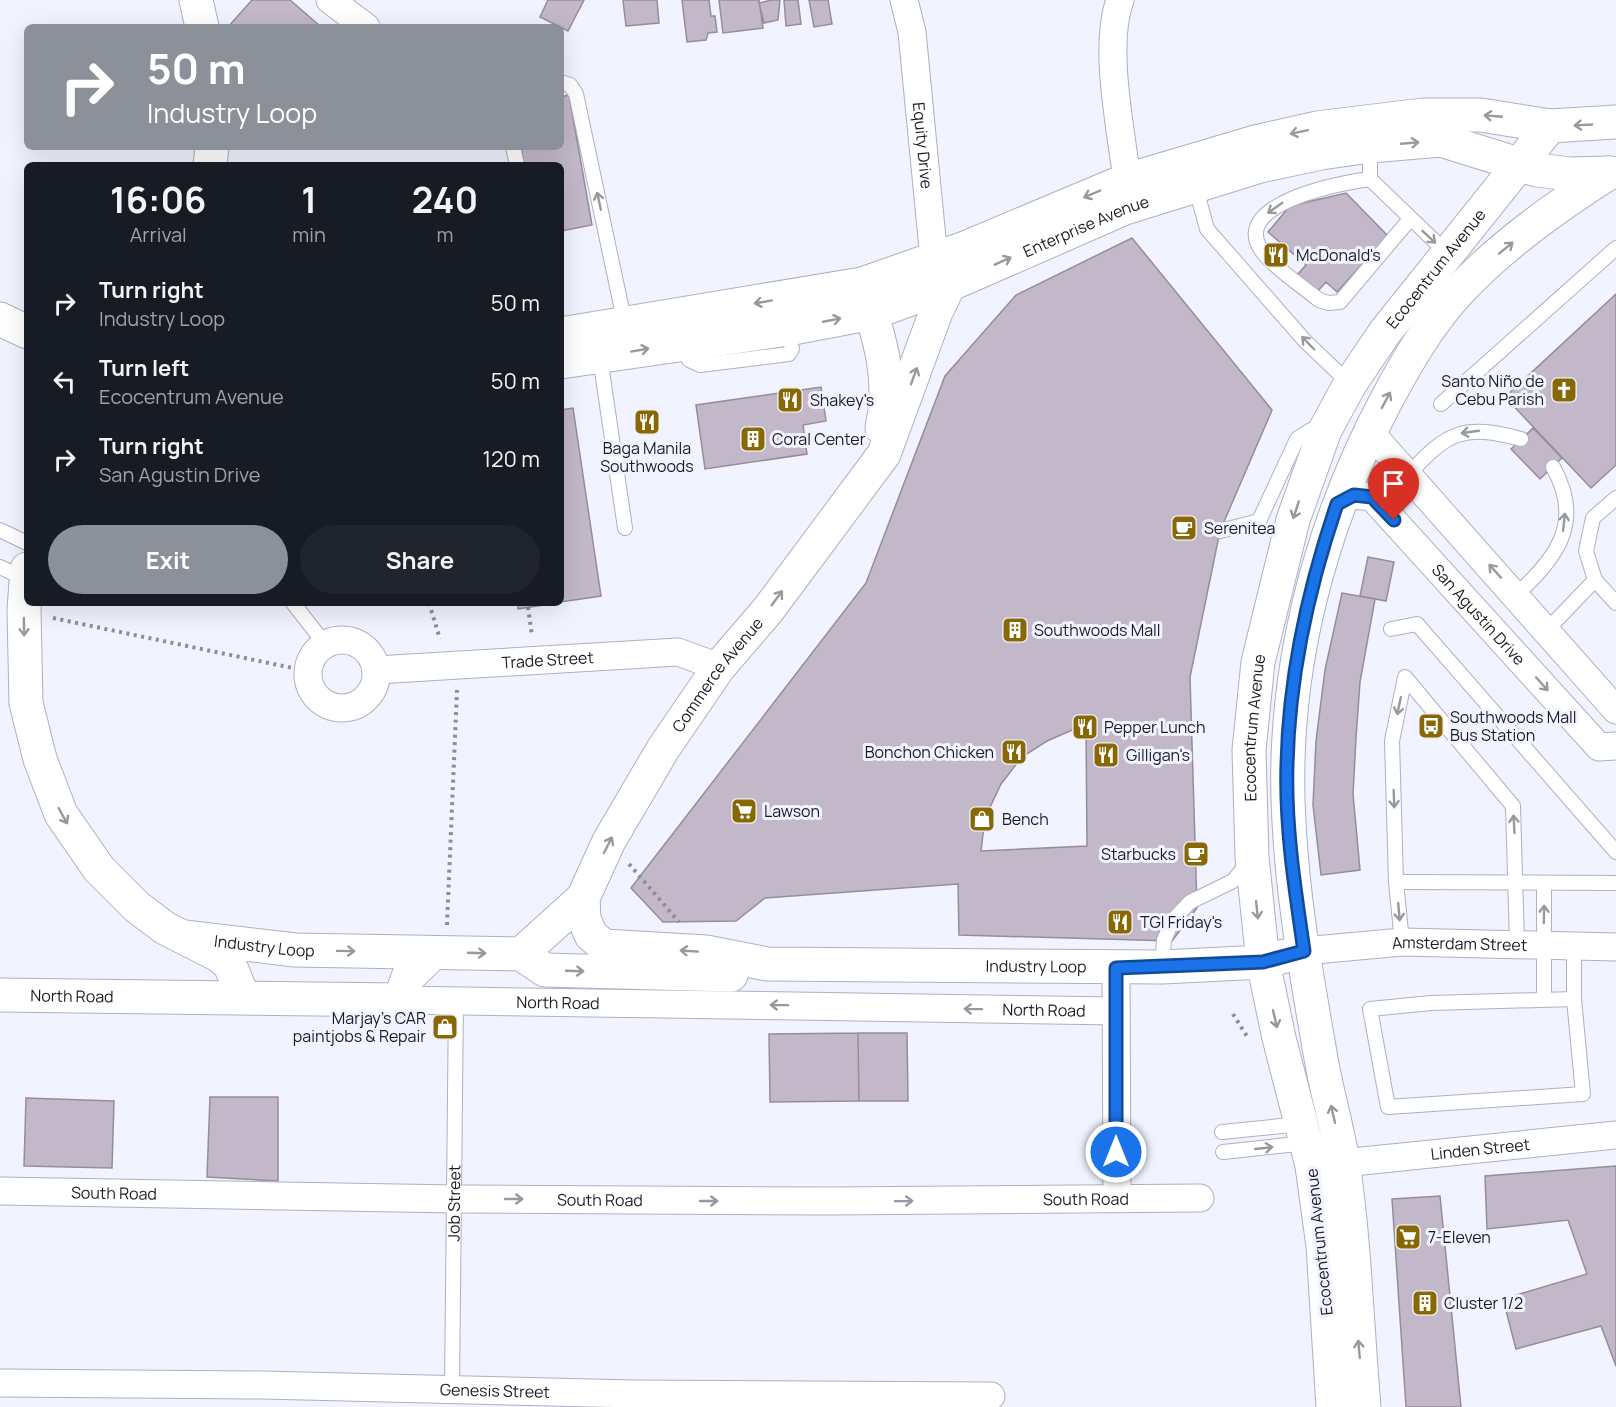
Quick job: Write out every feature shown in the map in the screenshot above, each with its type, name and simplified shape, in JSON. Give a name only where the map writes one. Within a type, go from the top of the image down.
[{"type":"street","points":[[196,0],[201,24]]},
{"type":"street","points":[[330,0],[362,24]]},
{"type":"street","name":"Equity Drive","points":[[904,0],[912,32],[942,272]]},
{"type":"street","points":[[1120,0],[1114,15],[1114,73],[1127,180]]},
{"type":"street","name":"Enterprise Avenue","points":[[942,272],[1127,180],[1255,142],[1317,128],[1423,115],[1480,115],[1550,126],[1616,122]]},
{"type":"street","name":"Ecocentrum Avenue","points":[[1333,1407],[1323,1246],[1304,1133],[1263,962],[1252,857],[1249,750],[1258,662],[1293,520],[1324,430],[1350,384],[1385,332],[1517,164],[1550,126]]},
{"type":"street","name":"Enterprise Avenue","points":[[564,362],[789,329],[867,298],[1196,185],[1260,166],[1370,146],[1441,140],[1517,164],[1570,174],[1614,176]]},
{"type":"street","name":"Ecocentrum Avenue","points":[[1364,1407],[1343,1163],[1322,1066],[1304,951],[1288,820],[1287,765],[1295,675],[1308,611],[1337,504],[1369,432],[1426,332],[1459,291],[1488,263],[1562,203],[1614,176]]},
{"type":"street","name":"Commerce Avenue","points":[[521,954],[583,898],[609,841],[663,749],[719,667],[768,610],[888,447],[936,312],[942,272]]},
{"type":"street","name":"Enterprise Avenue","points":[[564,334],[625,324],[867,298]]},
{"type":"street","name":"Commerce Avenue","points":[[867,298],[883,353],[887,398],[874,468]]},
{"type":"street","points":[[0,319],[24,331]]},
{"type":"street","points":[[1369,432],[1409,474],[1616,710]]},
{"type":"street","name":"San Agustin Drive","points":[[1337,504],[1354,495],[1372,497],[1599,747],[1616,746]]},
{"type":"street","name":"Industry Loop","points":[[19,581],[26,703],[40,759],[61,814],[99,869],[137,907],[165,928],[184,937],[295,950],[521,954],[545,970],[729,976],[767,964]]},
{"type":"street","points":[[347,640],[358,643],[373,660],[376,670],[370,692],[353,706],[342,707],[321,700],[308,682],[307,671],[310,660],[325,644],[347,640]]},
{"type":"street","name":"Trade Street","points":[[376,670],[678,652],[719,667]]},
{"type":"street","name":"Industry Loop","points":[[583,898],[591,935],[604,946],[706,952],[767,964],[1162,967],[1263,962],[1304,951]]},
{"type":"street","points":[[184,937],[220,956],[230,965],[243,998]]},
{"type":"street","name":"Amsterdam Street","points":[[1304,951],[1402,942],[1616,947]]},
{"type":"street","points":[[400,1000],[408,977],[442,952]]},
{"type":"street","points":[[1116,968],[1117,1198]]},
{"type":"street","name":"North Road","points":[[0,995],[456,999],[1116,1011]]},
{"type":"street","name":"Linden Street","points":[[1343,1163],[1616,1135]]},
{"type":"street","name":"South Road","points":[[0,1191],[456,1199],[831,1202],[1200,1198]]},
{"type":"street","name":"Genesis Street","points":[[0,1383],[39,1395],[818,1402],[949,1402],[991,1396]]},
{"type":"lane","points":[[564,83],[570,85],[576,94],[625,324]]},
{"type":"lane","points":[[1370,146],[1371,179],[1448,254]]},
{"type":"lane","points":[[1371,179],[1344,183],[1280,203],[1263,217],[1258,227],[1257,241],[1265,255],[1319,300],[1328,303],[1340,302],[1410,219]]},
{"type":"lane","points":[[1196,185],[1207,229],[1305,341],[1350,384]]},
{"type":"lane","points":[[1441,404],[1616,248]]},
{"type":"lane","points":[[600,357],[625,528]]},
{"type":"lane","points":[[1220,531],[1259,521],[1297,439],[1311,430],[1324,430]]},
{"type":"lane","points":[[1409,474],[1440,444],[1466,431],[1485,431],[1521,439]]},
{"type":"lane","points":[[1516,595],[1552,559],[1565,525],[1564,487],[1553,467]]},
{"type":"lane","points":[[1616,498],[1593,518],[1586,551],[1595,580],[1616,603]]},
{"type":"lane","points":[[0,530],[24,542]]},
{"type":"lane","points":[[1546,631],[1595,580]]},
{"type":"lane","points":[[295,606],[325,644]]},
{"type":"lane","points":[[1391,629],[1417,624],[1616,852]]},
{"type":"lane","points":[[1402,942],[1396,882],[1392,741],[1405,677],[1513,806],[1517,945]]},
{"type":"lane","points":[[1162,967],[1164,940],[1173,920],[1190,902],[1233,881],[1252,857]]},
{"type":"lane","points":[[1396,882],[1616,883]]},
{"type":"lane","points":[[1544,883],[1544,999]]},
{"type":"lane","points":[[1574,946],[1574,999],[1583,1094],[1388,1107],[1370,1009],[1394,1005],[1574,999]]},
{"type":"lane","name":"Job Street","points":[[452,1398],[456,1199],[456,999]]},
{"type":"lane","points":[[1222,1132],[1304,1133]]},
{"type":"lane","points":[[1223,1152],[1304,1133]]},
{"type":"path","points":[[57,606],[89,627],[307,671]]},
{"type":"path","points":[[430,606],[438,636],[458,666],[447,929],[442,952]]},
{"type":"path","points":[[609,841],[706,952]]},
{"type":"path","points":[[1233,1014],[1251,1043]]},
{"type":"building","points":[[252,0],[290,0],[318,24],[231,24]]},
{"type":"building","points":[[548,0],[584,0],[568,31],[564,29],[564,24],[554,24],[540,17]]},
{"type":"building","points":[[623,0],[657,0],[659,23],[626,26]]},
{"type":"building","points":[[682,0],[709,0],[711,16],[715,16],[717,32],[708,33],[706,40],[687,42]]},
{"type":"building","points":[[719,0],[759,0],[763,28],[723,33]]},
{"type":"building","points":[[780,0],[778,20],[764,23],[759,3]]},
{"type":"building","points":[[784,0],[798,0],[801,24],[786,26]]},
{"type":"building","points":[[809,0],[828,0],[832,24],[814,27]]},
{"type":"building","points":[[569,95],[592,225],[564,230],[564,162],[524,162],[522,150],[564,150],[564,96]]},
{"type":"building","points":[[1346,193],[1388,236],[1337,292],[1326,282],[1317,292],[1297,275],[1306,265],[1268,232],[1290,206]]},
{"type":"building","name":"Southwoods Mall","points":[[1132,238],[1272,410],[1220,531],[1190,677],[1197,908],[1172,941],[959,935],[958,884],[765,898],[736,921],[663,922],[631,888],[866,583],[945,376],[1016,295]],"holes":[[[1086,724],[1087,846],[981,851],[985,818],[1001,784],[1022,757],[1047,741]]]},
{"type":"building","name":"Santo Niño de Cebu Parish","points":[[1616,294],[1616,465],[1591,488],[1505,397]]},
{"type":"building","name":"Coral Center","points":[[821,387],[826,421],[803,425],[807,454],[705,469],[696,405]]},
{"type":"building","points":[[573,408],[601,596],[564,602],[564,410]]},
{"type":"building","points":[[1533,428],[1562,458],[1540,479],[1511,449]]},
{"type":"building","points":[[1368,557],[1394,562],[1386,601],[1360,596]]},
{"type":"building","points":[[1342,593],[1375,599],[1360,682],[1356,738],[1353,794],[1360,870],[1321,875],[1313,805],[1316,741],[1325,670]]},
{"type":"building","points":[[518,606],[538,606],[518,609]]},
{"type":"building","points":[[858,1033],[907,1033],[908,1101],[859,1101]]},
{"type":"building","points":[[858,1033],[859,1101],[770,1102],[769,1034]]},
{"type":"building","points":[[210,1097],[278,1097],[278,1181],[207,1177]]},
{"type":"building","points":[[26,1098],[114,1101],[112,1168],[24,1166]]},
{"type":"building","points":[[1616,1166],[1616,1366],[1601,1326],[1516,1349],[1503,1299],[1587,1274],[1568,1220],[1487,1229],[1485,1176]]},
{"type":"building","name":"Cluster 1/2","points":[[1440,1196],[1461,1407],[1406,1407],[1392,1199]]},
{"type":"place","name":"McDonald's","points":[[1276,255]]},
{"type":"place","name":"Santo Niño de Cebu Parish","points":[[1564,390]]},
{"type":"place","name":"Shakey's","points":[[790,400]]},
{"type":"place","name":"Baga Manila Southwoods","points":[[647,422]]},
{"type":"place","name":"Coral Center","points":[[753,439]]},
{"type":"place","name":"Serenitea","points":[[1184,528]]},
{"type":"place","name":"Southwoods Mall","points":[[1015,630]]},
{"type":"place","name":"Southwoods Mall Bus Station","points":[[1431,726]]},
{"type":"place","name":"Pepper Lunch","points":[[1085,727]]},
{"type":"place","name":"Bonchon Chicken","points":[[1014,752]]},
{"type":"place","name":"Gilligan's","points":[[1106,755]]},
{"type":"place","name":"Lawson","points":[[744,811]]},
{"type":"place","name":"Bench","points":[[982,819]]},
{"type":"place","name":"Starbucks","points":[[1196,854]]},
{"type":"place","name":"TGI Friday's","points":[[1120,922]]},
{"type":"place","name":"Marjay's CAR paintjobs & Repair","points":[[445,1027]]},
{"type":"place","name":"7-Eleven","points":[[1408,1237]]},
{"type":"place","name":"Cluster 1/2","points":[[1425,1303]]},
{"type":"route","points":[[1116,1152],[1116,968],[1263,962],[1304,951],[1293,876],[1288,820],[1287,765],[1295,675],[1308,611],[1328,530],[1337,504],[1354,495],[1372,497],[1394,520]]}]
